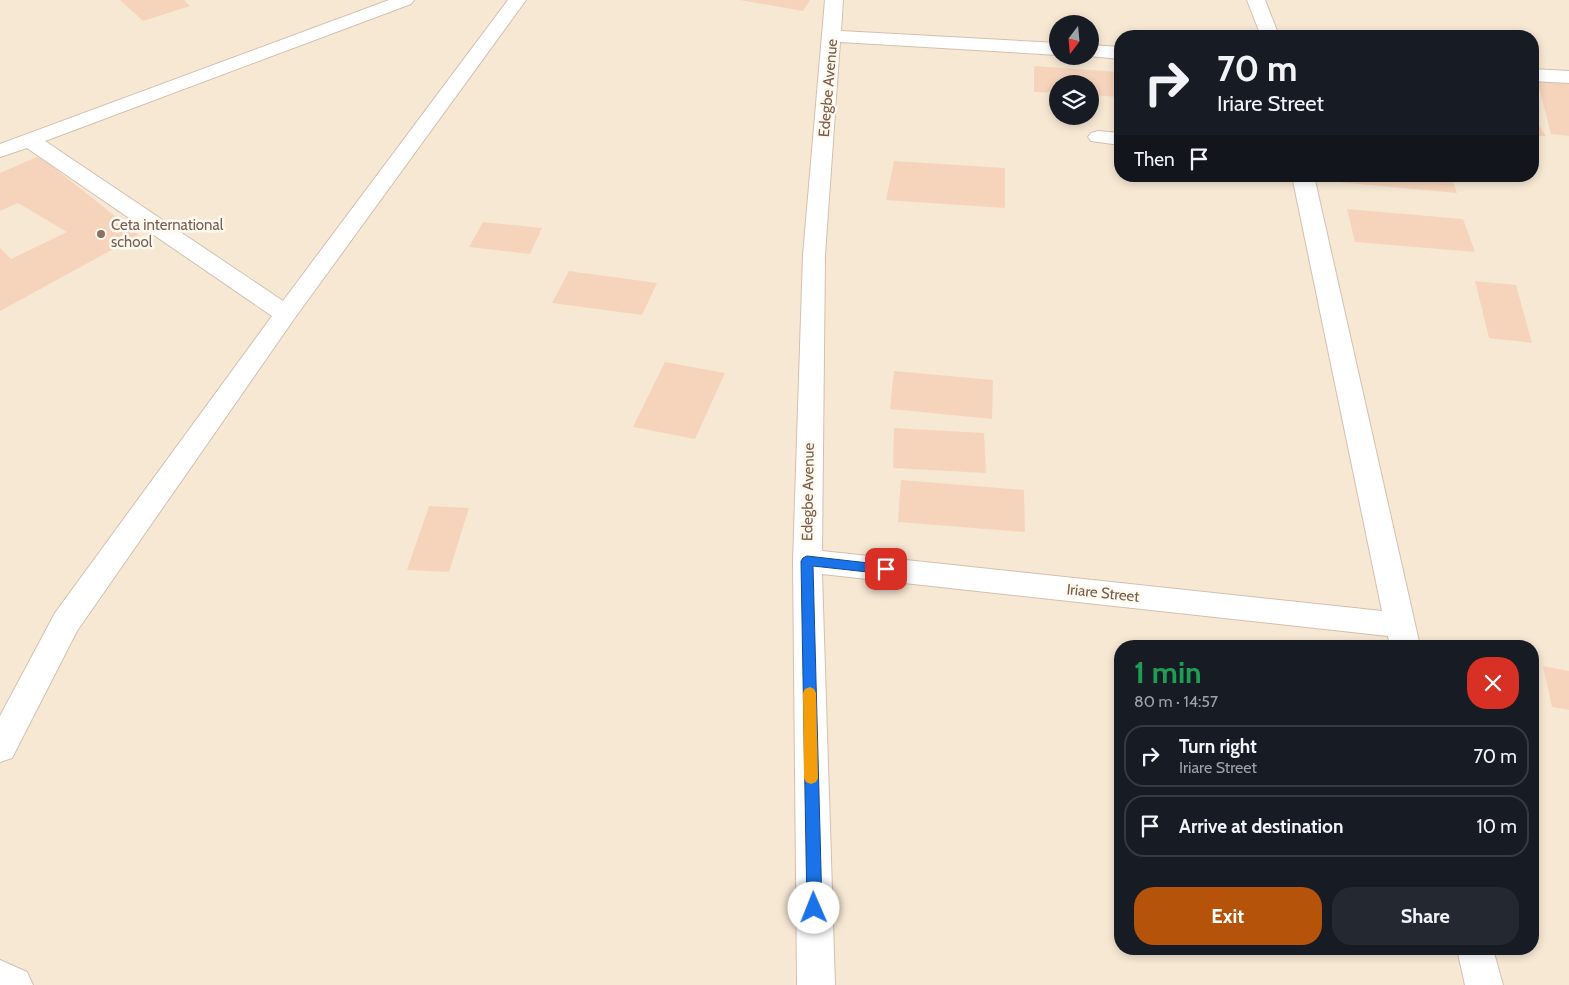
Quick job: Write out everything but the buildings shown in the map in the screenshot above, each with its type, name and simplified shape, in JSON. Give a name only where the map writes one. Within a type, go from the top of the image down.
[{"type":"street","points":[[0,151],[405,0]]},
{"type":"street","points":[[0,748],[66,622],[286,314],[517,0]]},
{"type":"street","name":"Edegbe Avenue","points":[[816,985],[807,561],[814,255],[833,36],[834,0]]},
{"type":"street","points":[[1256,0],[1268,30]]},
{"type":"street","points":[[833,36],[1049,48]]},
{"type":"street","points":[[1099,52],[1114,53]]},
{"type":"street","points":[[1539,75],[1569,77]]},
{"type":"street","points":[[1098,137],[1114,138]]},
{"type":"street","points":[[29,140],[286,314]]},
{"type":"street","points":[[1304,182],[1402,636]]},
{"type":"street","name":"Iriare Street","points":[[807,561],[1402,636]]},
{"type":"street","points":[[1477,955],[1484,985]]},
{"type":"street","points":[[0,979],[14,985]]},
{"type":"shaded area","points":[[0,0],[1569,0],[1569,985],[0,985]]},
{"type":"slow traffic","points":[[810,693],[811,778]]},
{"type":"place","name":"Ceta international school","points":[[101,234]]},
{"type":"route","points":[[814,908],[807,561],[886,569]]}]
